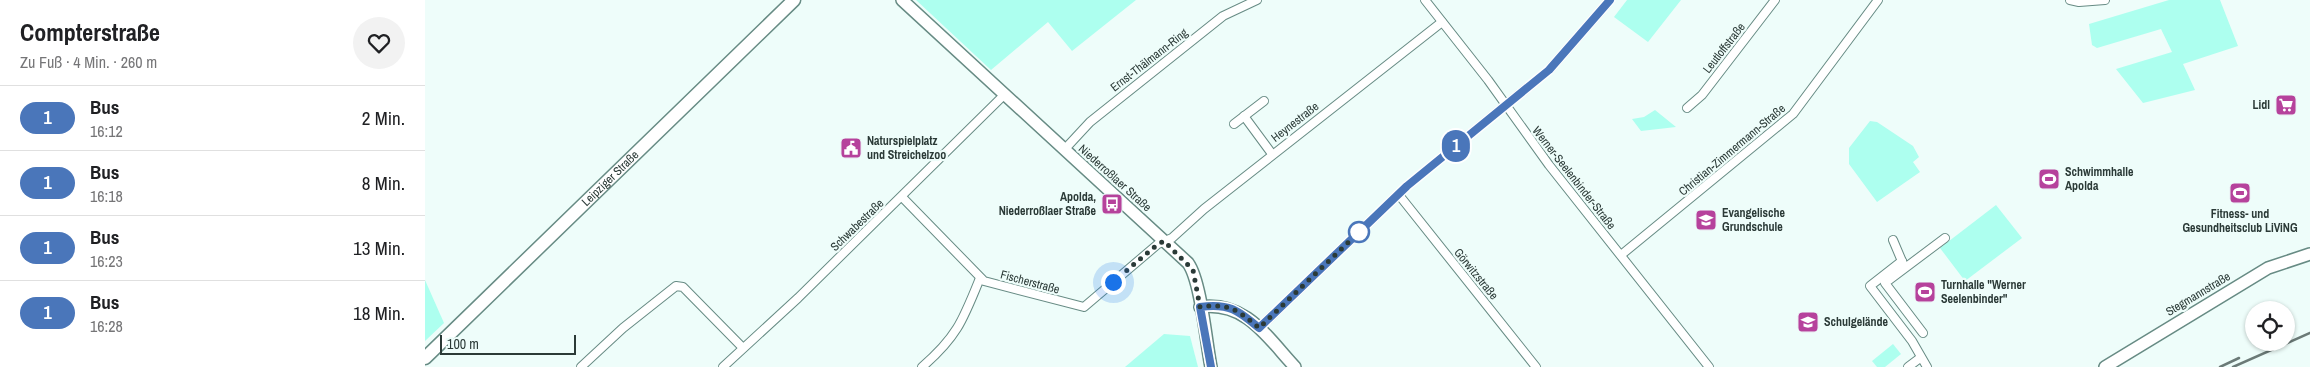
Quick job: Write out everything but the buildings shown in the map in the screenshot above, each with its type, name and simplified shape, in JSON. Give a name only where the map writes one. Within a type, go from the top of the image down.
[{"type":"main road","name":"Leipziger Straße","points":[[425,358],[794,0]]},
{"type":"main road","name":"Niederroßlaer Straße","points":[[902,0],[1164,241],[1193,270],[1211,367]]},
{"type":"main road","name":"Stegmannstraße","points":[[2105,367],[2267,268],[2310,254]]},
{"type":"main road","points":[[1200,307],[1218,305],[1233,309],[1259,328],[1295,367]]},
{"type":"street","name":"Ernst-Thälmann-Ring","points":[[1063,150],[1090,122],[1223,16],[1257,0]]},
{"type":"street","name":"Werner-Seelenbinder-Straße","points":[[1425,0],[1507,106],[1549,165],[1709,367]]},
{"type":"street","points":[[1259,328],[1399,195],[1549,70],[1610,0]]},
{"type":"street","name":"Leutloffstraße","points":[[1687,108],[1702,95],[1775,0]]},
{"type":"street","name":"Christian-Zimmermann-Straße","points":[[1621,255],[1793,114],[1878,0]]},
{"type":"street","points":[[2070,0],[2079,2],[2105,0]]},
{"type":"street","name":"Heynestraße","points":[[1164,241],[1172,238],[1204,209],[1272,154],[1442,22]]},
{"type":"street","name":"Schwabestraße","points":[[723,367],[799,298],[1004,95]]},
{"type":"street","points":[[1233,124],[1264,101]]},
{"type":"street","points":[[1244,116],[1272,154]]},
{"type":"street","name":"Görwitzstraße","points":[[1399,195],[1536,367]]},
{"type":"street","name":"Fischerstraße","points":[[902,197],[984,282],[1083,308],[1158,244],[1164,241]]},
{"type":"street","points":[[1927,367],[1920,358],[1912,341],[1870,286],[1945,238]]},
{"type":"street","points":[[1893,240],[1903,265]]},
{"type":"street","points":[[1903,265],[1885,283],[1923,333]]},
{"type":"street","points":[[922,367],[956,333],[980,278]]},
{"type":"street","points":[[581,367],[623,328],[676,286],[683,287],[743,348]]},
{"type":"street","points":[[1908,367],[1920,358]]},
{"type":"green space","points":[[916,0],[1136,0],[1072,51],[1048,22],[991,70]]},
{"type":"green space","points":[[1627,0],[1681,0],[1648,42],[1614,17]]},
{"type":"green space","points":[[2169,0],[2220,0],[2238,46],[2183,64],[2195,90],[2143,103],[2116,69],[2172,52],[2161,29],[2097,48],[2092,45],[2089,24]]},
{"type":"green space","points":[[1655,110],[1676,127],[1641,131],[1632,119],[1644,117]]},
{"type":"green space","points":[[1870,121],[1877,122],[1913,146],[1919,157],[1913,162],[1920,172],[1877,202],[1849,164],[1849,148]]},
{"type":"green space","points":[[1996,205],[2022,238],[1965,281],[1940,248]]},
{"type":"green space","points":[[425,280],[444,323],[425,341]]},
{"type":"green space","points":[[1164,334],[1190,336],[1198,367],[1125,367]]},
{"type":"green space","points":[[1893,344],[1901,354],[1885,367],[1877,367],[1872,361]]},
{"type":"railway","points":[[2233,367],[2310,333]]},
{"type":"railway","points":[[2220,367],[2239,358]]},
{"type":"bus line","name":"1","points":[[1211,367],[1200,307],[1212,305],[1226,306],[1239,311],[1259,328],[1407,186],[1549,70],[1610,0]]},
{"type":"place","name":"Lidl","points":[[2286,105]]},
{"type":"place","name":"Naturspielplatz und Streichelzoo","points":[[851,148]]},
{"type":"place","name":"Schwimmhalle Apolda","points":[[2049,179]]},
{"type":"place","name":"Fitness- und Gesundheitsclub LiViNG","points":[[2240,193]]},
{"type":"place","name":"Apolda, Niederroßlaer Straße","points":[[1112,204]]},
{"type":"place","name":"Evangelische Grundschule","points":[[1706,220]]},
{"type":"place","name":"Turnhalle \"Werner Seelenbinder\"","points":[[1925,292]]},
{"type":"place","name":"Schulgelände","points":[[1808,322]]},
{"type":"route","points":[[1113,282],[1164,241],[1193,270],[1200,307],[1212,305],[1226,306],[1239,311],[1259,328],[1359,232]]}]
